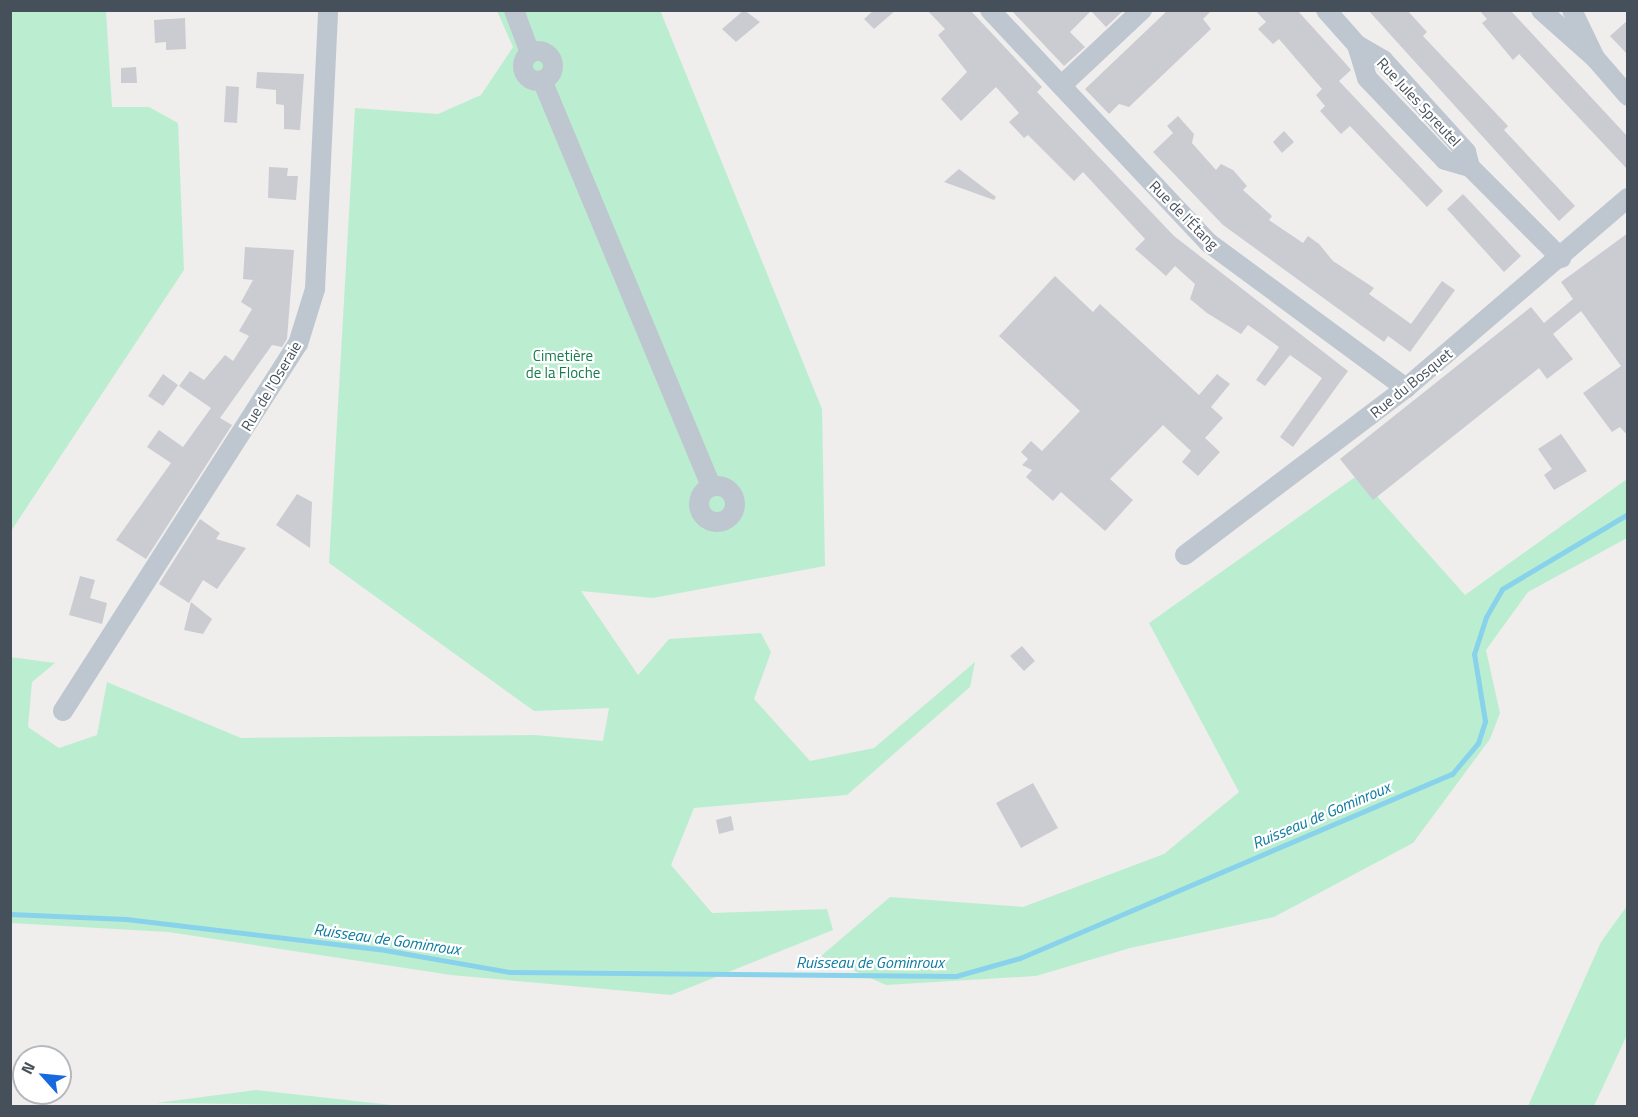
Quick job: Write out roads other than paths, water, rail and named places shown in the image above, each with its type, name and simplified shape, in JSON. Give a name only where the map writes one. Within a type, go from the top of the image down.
[{"type":"street","name":"Rue de l'Oseraie","points":[[63,711],[298,344],[315,289],[328,10]]},
{"type":"street","points":[[514,10],[530,53],[523,62],[526,74],[542,80],[711,486]]},
{"type":"street","name":"Rue de l'Étang","points":[[990,10],[1209,243],[1406,388]]},
{"type":"street","points":[[1062,85],[1142,10]]},
{"type":"street","name":"Rue Jules Spreutel","points":[[1326,10],[1357,45],[1390,69],[1466,152],[1470,167],[1561,258]]},
{"type":"street","points":[[1541,10],[1595,58],[1628,96]]},
{"type":"street","points":[[1572,10],[1595,58]]},
{"type":"street","name":"Rue du Bosquet","points":[[1185,555],[1406,388],[1561,258],[1628,198]]},
{"type":"waterway","name":"Ruisseau de Gominroux","points":[[10,914],[126,919],[379,949],[510,972],[956,976],[1020,958],[1452,774],[1478,743],[1485,721],[1474,654],[1486,617],[1502,589],[1628,514]]},
{"type":"park label","name":"Cimetière de la Floche","points":[[563,364]]}]
